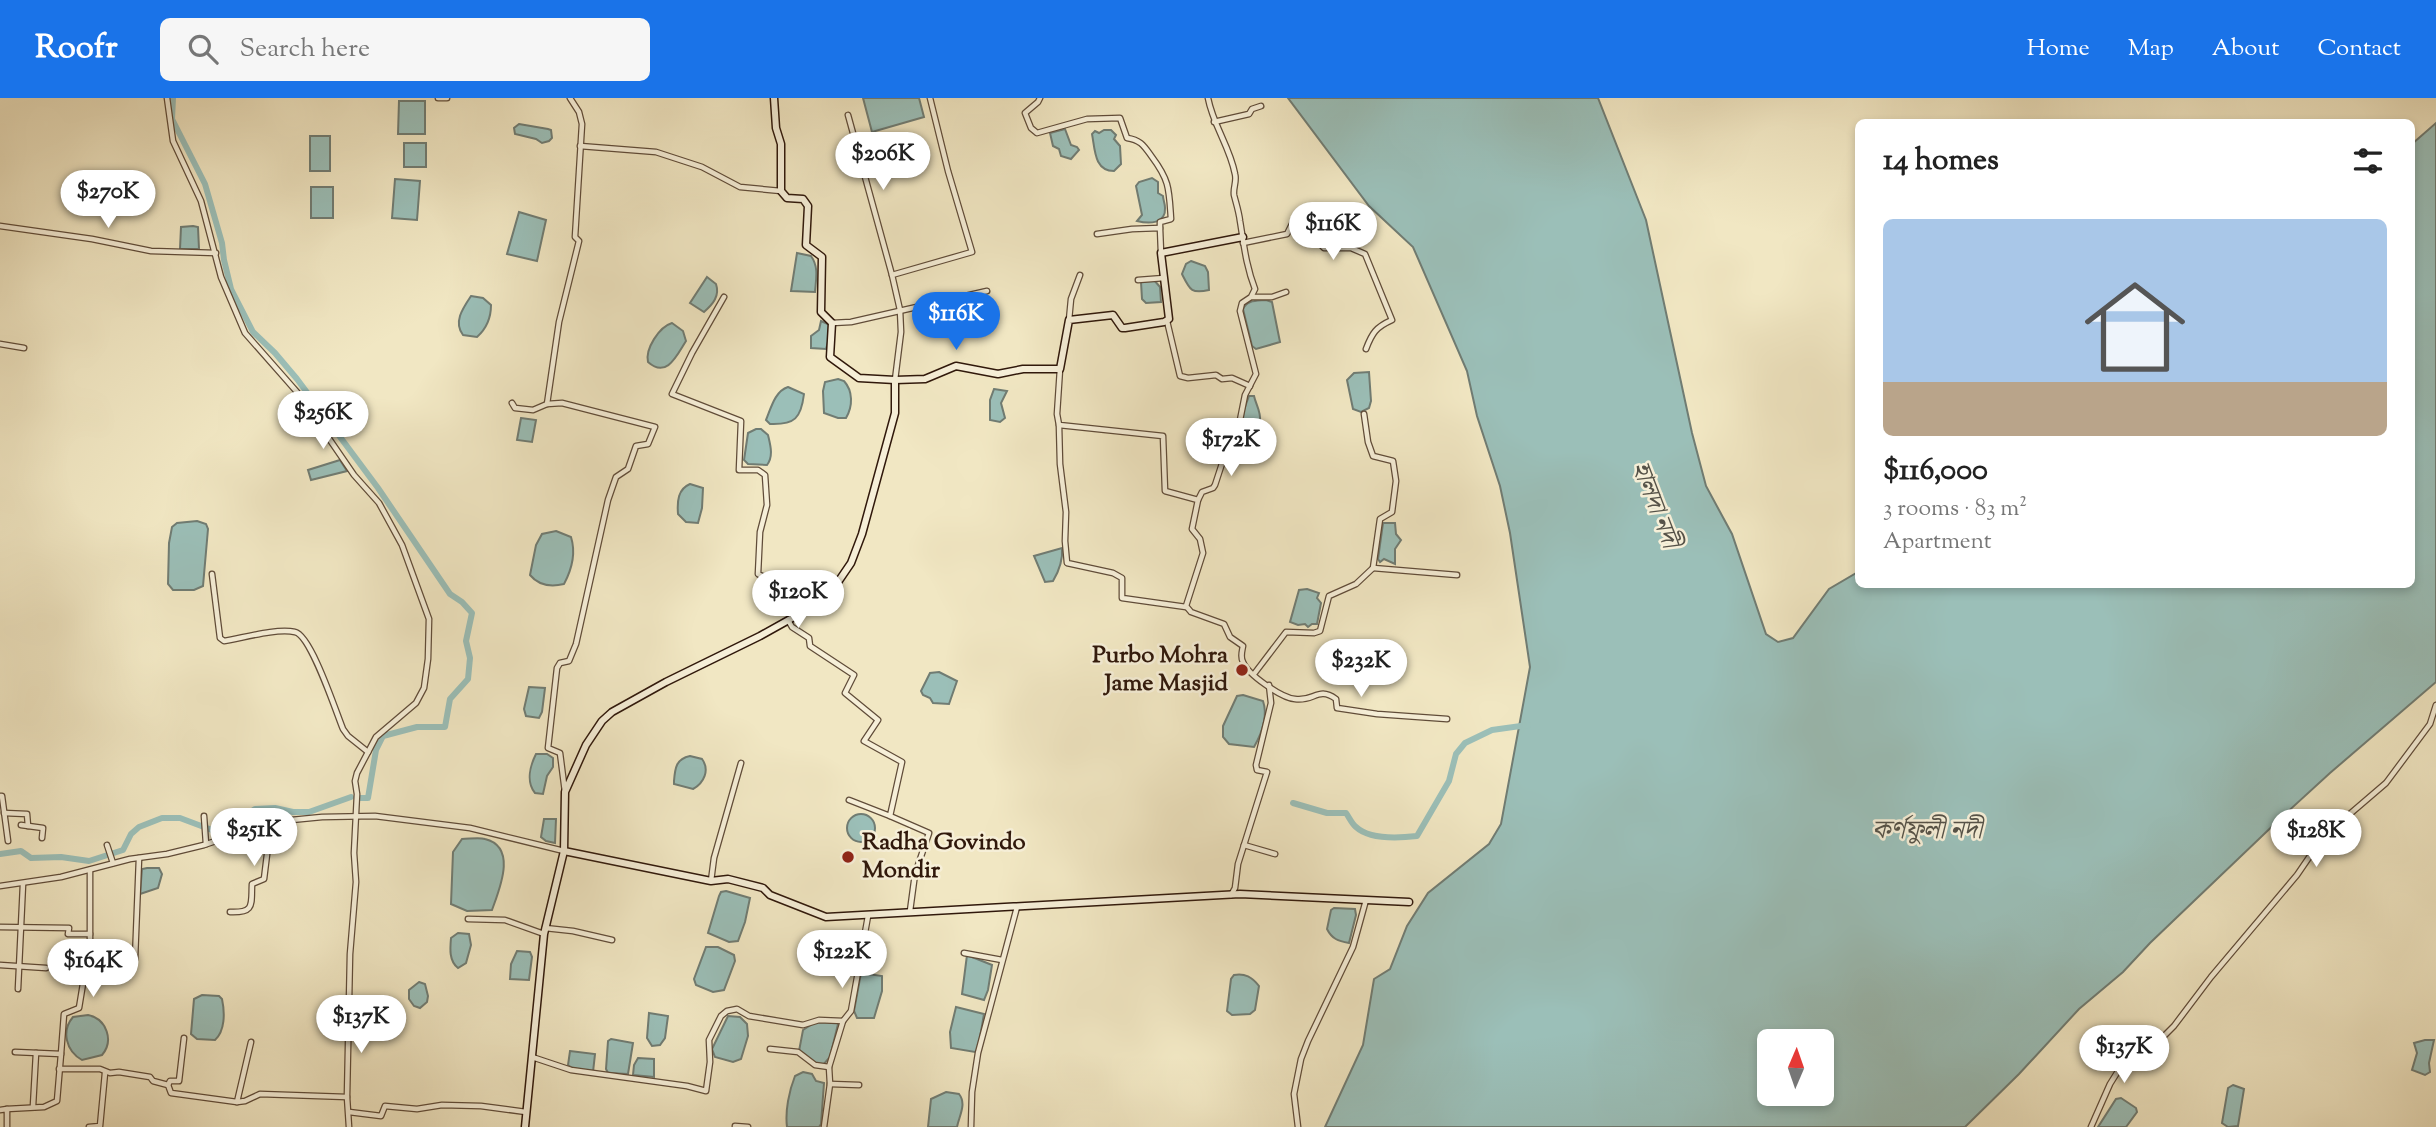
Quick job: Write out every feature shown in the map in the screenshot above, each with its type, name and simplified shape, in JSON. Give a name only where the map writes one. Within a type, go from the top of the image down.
[{"type":"street","points":[[167,98],[173,141],[198,192],[221,277],[246,332],[297,392],[354,475],[379,503],[402,545],[429,619],[424,688],[416,703],[376,737],[356,773],[356,882],[349,954],[346,1097],[349,1127]]},
{"type":"street","points":[[438,98],[447,98]]},
{"type":"street","points":[[547,404],[559,323],[579,241],[575,237],[582,124],[579,112],[570,98]]},
{"type":"street","points":[[774,98],[776,128],[782,153],[781,191]]},
{"type":"street","points":[[892,275],[972,253],[930,98]]},
{"type":"street","points":[[1040,98],[1026,113],[1031,128],[1037,132],[1087,118],[1120,118],[1127,138],[1142,142],[1164,172],[1171,219],[1160,222],[1161,253],[1170,316],[1167,321],[1180,376],[1216,375],[1250,386]]},
{"type":"street","points":[[1186,607],[1203,553],[1200,539],[1192,529],[1198,500],[1202,492],[1215,485],[1232,433],[1238,430],[1241,407],[1256,374],[1240,311],[1242,303],[1251,297],[1255,289],[1246,264],[1233,192],[1237,182],[1226,144],[1214,122],[1208,98]]},
{"type":"street","points":[[1214,122],[1249,114],[1252,109],[1261,106]]},
{"type":"street","points":[[565,792],[586,745],[602,721],[612,712],[803,612],[836,585],[851,563],[862,534],[895,413],[895,380],[901,332],[900,310],[892,275],[848,115]]},
{"type":"street","points":[[580,146],[656,152],[702,167],[740,187],[781,191],[788,198],[803,199],[808,206],[806,245],[822,257],[821,312],[832,323],[851,322],[987,291]]},
{"type":"street","points":[[1161,253],[1287,234],[1294,220],[1314,214],[1318,242],[1324,248],[1351,248],[1368,257],[1392,320],[1371,335],[1366,349]]},
{"type":"street","points":[[0,226],[92,239],[150,251],[216,253]]},
{"type":"street","points":[[1097,234],[1160,228]]},
{"type":"street","points":[[1080,275],[1071,299],[1060,369],[1057,414],[1068,563],[1113,573],[1122,578],[1122,598],[1186,607],[1191,612],[1224,624],[1230,637],[1243,646],[1243,663],[1279,694],[1305,699],[1328,693],[1336,699],[1337,708],[1346,710],[1447,719]]},
{"type":"street","points":[[1138,280],[1164,278]]},
{"type":"street","points":[[1251,297],[1272,297],[1286,292]]},
{"type":"street","points":[[724,297],[698,341],[672,394],[741,421],[739,470],[758,470],[765,475],[767,505],[760,533],[758,574],[764,577],[799,579],[803,612]]},
{"type":"street","points":[[1069,320],[1113,315],[1122,328],[1167,321]]},
{"type":"street","points":[[832,323],[828,351],[832,361],[859,378],[925,379],[956,366],[998,373],[1023,369],[1060,369]]},
{"type":"street","points":[[0,344],[24,348]]},
{"type":"street","points":[[512,403],[515,408],[533,410],[547,404],[575,405],[655,427],[648,443],[636,446],[628,469],[616,477],[602,523],[576,644],[569,661],[560,663],[557,668],[548,748],[560,753],[565,792],[564,851],[545,931],[525,1127]]},
{"type":"street","points":[[1254,674],[1286,632],[1320,631],[1329,596],[1356,584],[1373,568],[1379,524],[1382,516],[1392,512],[1396,481],[1393,461],[1376,459],[1373,456],[1364,414]]},
{"type":"street","points":[[1059,425],[1160,434],[1164,439],[1165,491],[1198,500]]},
{"type":"street","points":[[1373,568],[1457,575]]},
{"type":"street","points":[[212,575],[220,638],[224,641],[276,632],[295,632],[301,635],[315,654],[343,729],[368,752]]},
{"type":"street","points":[[788,620],[792,627],[808,638],[810,646],[854,675],[845,693],[878,720],[864,741],[902,762],[890,816]]},
{"type":"street","points":[[1230,895],[1235,888],[1236,873],[1267,772],[1257,770],[1256,765],[1271,703],[1269,685]]},
{"type":"street","points":[[2091,1127],[2120,1068],[2158,1042],[2174,1026],[2211,977],[2266,914],[2323,837],[2386,783],[2430,724],[2436,705]]},
{"type":"street","points":[[710,881],[741,763]]},
{"type":"street","points":[[0,796],[8,841]]},
{"type":"street","points":[[849,800],[929,833],[915,874],[910,911]]},
{"type":"street","points":[[4,813],[27,814],[28,826]]},
{"type":"street","points":[[204,816],[206,844]]},
{"type":"street","points":[[0,886],[90,870],[112,861],[167,854],[271,822],[375,816],[470,828],[564,851],[710,881],[728,879],[762,888],[771,895],[826,917],[1230,895],[1409,902]]},
{"type":"street","points":[[230,912],[248,910],[251,906],[252,884],[264,878],[271,822]]},
{"type":"street","points":[[21,825],[44,828],[41,838]]},
{"type":"street","points":[[107,845],[112,861]]},
{"type":"street","points":[[1244,845],[1275,854]]},
{"type":"street","points":[[135,959],[139,858]]},
{"type":"street","points":[[0,1110],[44,1107],[57,1101],[64,1014],[79,1008],[90,934],[90,870]]},
{"type":"street","points":[[18,989],[23,884]]},
{"type":"street","points":[[1297,1127],[1294,1094],[1301,1059],[1353,947],[1366,900]]},
{"type":"street","points":[[971,1127],[972,1092],[978,1053],[1017,907]]},
{"type":"street","points":[[824,1127],[830,1084],[829,1067],[843,1021],[850,1011],[868,916]]},
{"type":"street","points":[[468,919],[505,920],[545,931],[573,931],[612,940]]},
{"type":"street","points":[[0,927],[69,928],[68,934],[90,934]]},
{"type":"street","points":[[964,953],[1002,960]]},
{"type":"street","points":[[0,965],[46,968]]},
{"type":"street","points":[[531,1057],[570,1070],[706,1091],[710,1062],[709,1040],[721,1016],[727,1011],[737,1009],[750,1016],[803,1025],[819,1020],[843,1021]]},
{"type":"street","points":[[168,1085],[170,1081],[179,1081],[184,1038]]},
{"type":"street","points":[[237,1102],[251,1042]]},
{"type":"street","points":[[770,1049],[798,1052],[815,1065],[829,1067]]},
{"type":"street","points":[[15,1052],[61,1054]]},
{"type":"street","points":[[33,1106],[36,1053]]},
{"type":"street","points":[[59,1069],[100,1069],[105,1073],[119,1072],[150,1077],[153,1081],[168,1085]]},
{"type":"street","points":[[89,1127],[100,1126],[105,1073]]},
{"type":"street","points":[[830,1084],[859,1085]]},
{"type":"street","points":[[168,1085],[171,1093],[237,1102],[260,1094],[346,1097]]},
{"type":"street","points":[[349,1112],[381,1116],[385,1106],[417,1109],[442,1105],[481,1106],[526,1112]]},
{"type":"street","points":[[7,1110],[7,1127]]},
{"type":"street","points":[[735,1126],[748,1127]]},
{"type":"water","points":[[863,98],[919,98],[924,117],[872,132]]},
{"type":"water","name":"কর্ণফুলী নদী","points":[[1288,98],[1598,98],[1646,220],[1706,486],[1732,534],[1766,634],[1778,642],[1793,638],[1829,589],[1855,574],[1855,588],[2415,588],[2415,141],[2436,123],[2436,682],[2283,816],[2123,972],[2079,1009],[1965,1127],[1325,1127],[1363,1045],[1374,979],[1390,969],[1407,926],[1428,893],[1489,844],[1501,824],[1530,667],[1510,533],[1500,486],[1477,416],[1467,371],[1413,247],[1369,206]]},
{"type":"water","points":[[399,101],[425,101],[425,134],[398,134]]},
{"type":"water","points":[[519,124],[551,130],[552,138],[542,143],[515,134],[514,128]]},
{"type":"water","points":[[1065,129],[1071,145],[1079,150],[1071,159],[1061,156],[1059,149],[1053,146],[1050,133]]},
{"type":"water","points":[[1111,130],[1116,135],[1114,139],[1120,146],[1121,164],[1114,171],[1107,170],[1099,163],[1095,152],[1092,134]]},
{"type":"water","points":[[310,136],[330,136],[330,171],[310,171]]},
{"type":"water","points":[[404,143],[426,143],[426,167],[404,167]]},
{"type":"water","points":[[1152,178],[1158,182],[1158,193],[1163,196],[1165,213],[1156,222],[1137,221],[1142,215],[1136,186],[1139,182]]},
{"type":"water","points":[[395,179],[420,181],[417,220],[392,218]]},
{"type":"water","points":[[311,187],[333,187],[333,218],[311,218]]},
{"type":"water","points":[[519,212],[546,220],[537,261],[507,254]]},
{"type":"water","points":[[181,227],[198,227],[199,249],[180,249]]},
{"type":"water","points":[[797,253],[811,256],[814,260],[815,292],[791,291]]},
{"type":"water","points":[[1191,261],[1205,266],[1209,290],[1195,291],[1187,284],[1182,274],[1186,264]]},
{"type":"water","points":[[707,277],[716,284],[717,292],[713,303],[704,312],[690,303]]},
{"type":"water","points":[[1154,280],[1160,287],[1161,302],[1146,303],[1142,299],[1141,282]]},
{"type":"water","points":[[471,296],[483,298],[491,305],[487,323],[477,337],[463,335],[459,325],[460,315]]},
{"type":"water","points":[[1249,302],[1272,302],[1280,342],[1256,349],[1252,346],[1243,309]]},
{"type":"water","points":[[821,321],[830,325],[826,349],[811,348],[811,336],[819,330]]},
{"type":"water","points":[[672,323],[683,331],[686,341],[671,363],[666,367],[655,367],[648,362],[651,345],[662,329]]},
{"type":"water","points":[[1369,372],[1371,401],[1369,408],[1361,412],[1353,409],[1347,380],[1354,373]]},
{"type":"water","points":[[838,379],[844,381],[850,394],[851,404],[846,418],[824,413],[825,382]]},
{"type":"water","points":[[788,387],[804,394],[799,414],[791,421],[770,424],[766,420],[774,400]]},
{"type":"water","points":[[994,389],[1007,391],[1001,403],[1005,418],[1000,422],[990,420],[990,400]]},
{"type":"water","points":[[1249,396],[1254,396],[1260,421],[1255,425],[1258,429],[1242,432],[1242,415]]},
{"type":"water","points":[[521,418],[536,420],[532,442],[517,440]]},
{"type":"water","points":[[761,429],[768,435],[771,454],[767,465],[748,464],[744,460],[748,433]]},
{"type":"water","points":[[340,460],[347,471],[311,480],[308,470]]},
{"type":"water","points":[[690,484],[703,488],[698,523],[686,522],[678,514],[679,496]]},
{"type":"water","points":[[197,521],[206,524],[208,529],[203,586],[194,590],[173,590],[168,584],[172,527],[177,523]]},
{"type":"water","points":[[1383,523],[1395,523],[1396,534],[1401,540],[1395,549],[1395,564],[1384,559],[1380,562],[1378,559]]},
{"type":"water","points":[[556,531],[571,537],[572,561],[564,584],[545,585],[530,575],[536,545],[542,534]]},
{"type":"water","points":[[1062,548],[1059,569],[1053,581],[1045,582],[1034,556]]},
{"type":"water","points":[[1307,589],[1319,593],[1317,598],[1321,603],[1317,624],[1308,627],[1290,622],[1299,590]]},
{"type":"water","points":[[939,672],[957,681],[949,704],[933,703],[921,691],[930,673]]},
{"type":"water","points":[[529,687],[545,688],[539,718],[526,716],[524,709]]},
{"type":"water","points":[[1243,695],[1263,701],[1263,724],[1254,747],[1229,744],[1223,737],[1223,726],[1237,696]]},
{"type":"water","points":[[536,754],[547,754],[553,758],[553,767],[547,776],[543,794],[535,793],[530,779]]},
{"type":"water","points":[[690,756],[702,759],[706,767],[703,780],[693,789],[674,784],[677,765]]},
{"type":"water","points":[[861,814],[871,818],[875,828],[871,838],[861,842],[851,838],[847,828],[851,818]]},
{"type":"water","points":[[544,819],[556,819],[555,843],[541,837]]},
{"type":"water","points":[[462,839],[485,839],[501,851],[504,870],[492,910],[467,911],[451,904],[453,852]]},
{"type":"water","points":[[159,868],[162,874],[158,888],[140,894],[142,869]]},
{"type":"water","points":[[726,891],[750,898],[738,941],[729,942],[708,933],[719,896]]},
{"type":"water","points":[[1355,909],[1349,943],[1336,939],[1327,929],[1331,910]]},
{"type":"water","points":[[458,933],[469,934],[471,945],[466,963],[458,968],[453,962],[450,950],[451,938]]},
{"type":"water","points":[[706,947],[718,947],[734,955],[735,961],[724,990],[713,992],[696,985],[694,979]]},
{"type":"water","points":[[517,951],[530,952],[532,957],[529,980],[510,979],[511,964]]},
{"type":"water","points":[[967,955],[992,965],[984,1000],[962,994]]},
{"type":"water","points":[[861,973],[882,976],[882,991],[874,1018],[857,1018],[854,1011]]},
{"type":"water","points":[[1234,975],[1248,976],[1259,986],[1255,1010],[1250,1014],[1232,1015],[1227,1011],[1231,979]]},
{"type":"water","points":[[419,982],[425,984],[428,996],[427,1002],[420,1008],[414,1006],[409,999],[409,990]]},
{"type":"water","points":[[202,995],[219,996],[222,999],[223,1021],[221,1032],[215,1040],[197,1039],[191,1034],[194,999]]},
{"type":"water","points":[[956,1007],[984,1014],[978,1049],[975,1052],[951,1048],[950,1032]]},
{"type":"water","points":[[649,1013],[668,1016],[665,1038],[660,1045],[652,1046],[647,1038]]},
{"type":"water","points":[[728,1016],[740,1017],[747,1024],[748,1036],[741,1059],[733,1062],[715,1057],[712,1049]]},
{"type":"water","points":[[73,1017],[95,1017],[104,1026],[108,1043],[102,1055],[82,1060],[72,1051],[66,1034]]},
{"type":"water","points":[[817,1021],[838,1024],[830,1057],[823,1065],[816,1064],[799,1051],[803,1030]]},
{"type":"water","points":[[611,1039],[633,1043],[628,1074],[608,1073],[606,1069],[608,1041]]},
{"type":"water","points":[[2434,1040],[2429,1063],[2430,1072],[2425,1075],[2412,1070],[2417,1053],[2414,1043]]},
{"type":"water","points":[[570,1051],[595,1054],[593,1072],[568,1065]]},
{"type":"water","points":[[638,1058],[654,1059],[654,1077],[633,1075]]},
{"type":"water","points":[[803,1072],[812,1074],[816,1081],[824,1083],[821,1124],[819,1127],[787,1127],[791,1088],[795,1076]]},
{"type":"water","points":[[2233,1085],[2244,1089],[2238,1126],[2228,1127],[2222,1123],[2228,1088]]},
{"type":"water","points":[[946,1092],[959,1094],[961,1098],[957,1127],[928,1127],[931,1099]]},
{"type":"water","points":[[2121,1098],[2136,1108],[2137,1112],[2126,1127],[2098,1127],[2116,1099]]},
{"type":"waterway","points":[[173,98],[172,119],[205,184],[222,243],[231,289],[253,332],[297,379],[378,488],[450,594],[472,613],[466,641],[470,658],[468,679],[450,699],[445,727],[417,727],[383,736],[376,750],[368,798],[359,798]]},
{"type":"waterway","points":[[1293,803],[1327,813],[1346,813],[1355,826],[1369,834],[1417,836],[1449,781],[1456,754],[1465,743],[1492,730],[1528,725]]},
{"type":"waterway","points":[[0,854],[21,851],[31,858],[61,857],[89,861],[123,850],[131,834],[139,827],[162,818],[180,818],[220,833],[255,809],[275,808],[309,812],[351,797]]},
{"type":"place","name":"Purbo Mohra Jame Masjid","points":[[1242,670]]},
{"type":"place","name":"Radha Govindo Mondir","points":[[848,857]]},
{"type":"water label","name":"হালদা নদী","points":[[1654,505]]}]
